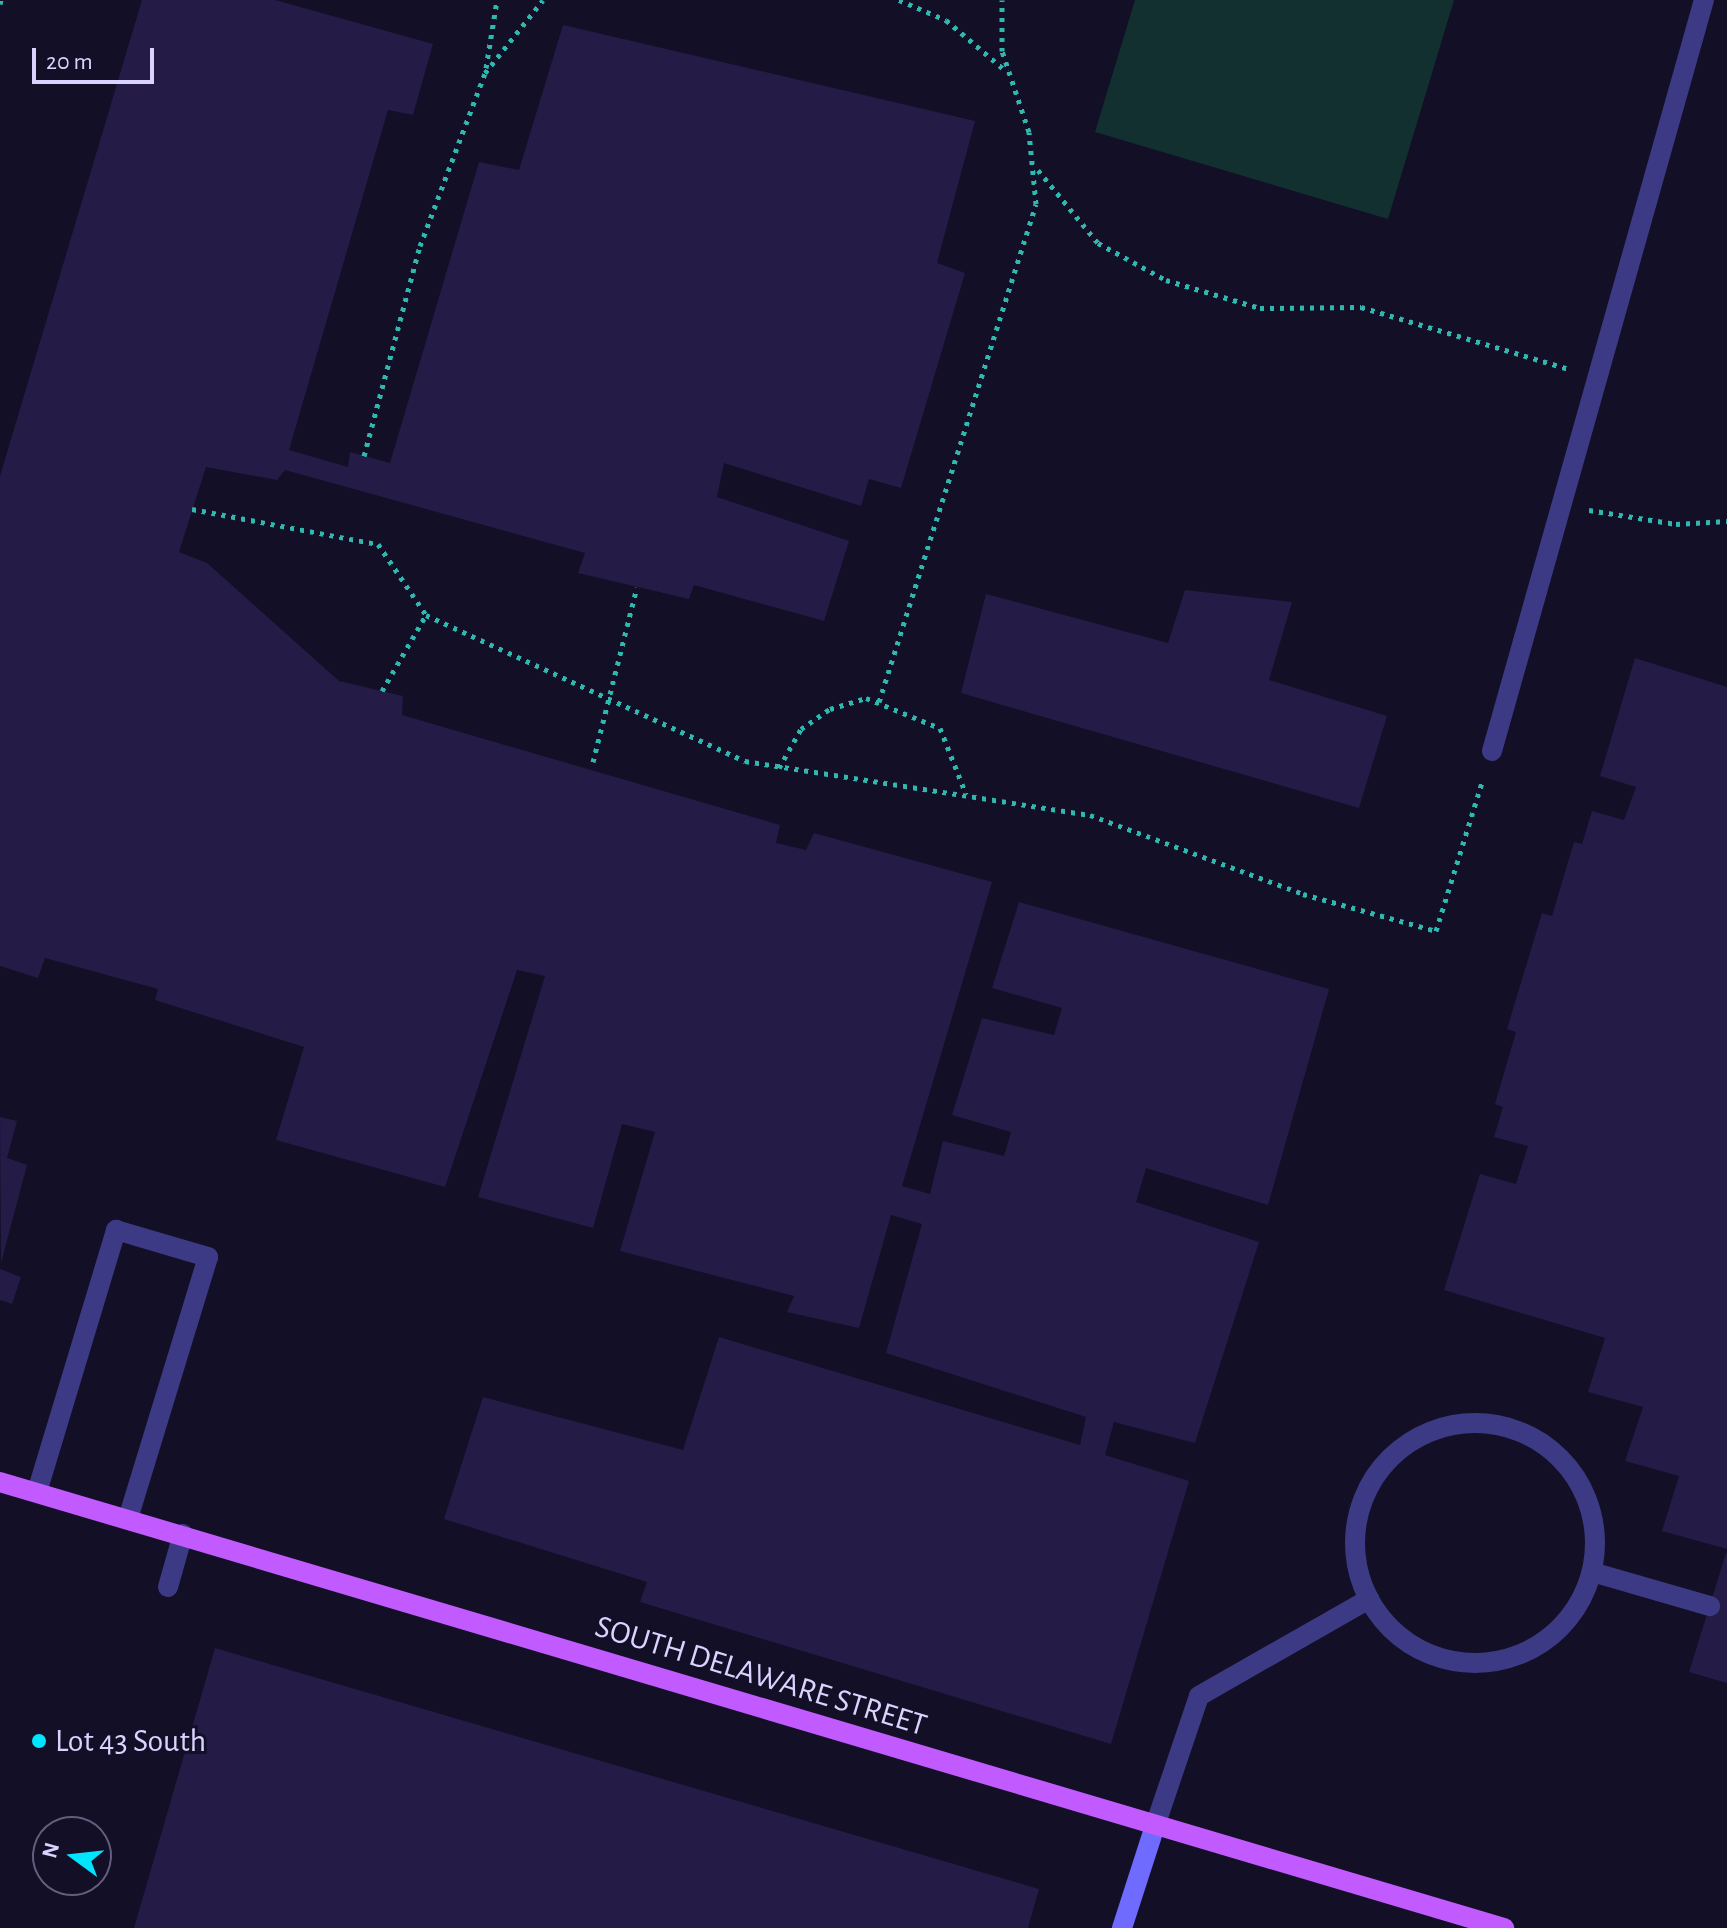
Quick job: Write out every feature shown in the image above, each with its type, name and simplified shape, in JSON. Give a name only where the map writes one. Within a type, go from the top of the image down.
[{"type":"main road","name":"SOUTH DELAWARE STREET","points":[[0,1482],[1504,1928]]},
{"type":"main road","points":[[1122,1928],[1155,1826]]},
{"type":"street","points":[[1492,751],[1704,0]]},
{"type":"street","points":[[37,1492],[116,1230],[208,1257],[128,1518]]},
{"type":"street","points":[[1454,1425],[1506,1427],[1566,1464],[1591,1510],[1592,1572],[1582,1600],[1549,1639],[1491,1663],[1425,1653],[1388,1627],[1369,1599],[1355,1544],[1368,1490],[1404,1446],[1454,1425]]},
{"type":"street","points":[[168,1587],[183,1534]]},
{"type":"street","points":[[1592,1572],[1710,1606]]},
{"type":"street","points":[[1155,1826],[1199,1696],[1369,1599]]},
{"type":"path","points":[[364,456],[420,246],[485,73],[497,0]]},
{"type":"path","points":[[485,73],[543,0]]},
{"type":"path","points":[[899,0],[946,20],[1010,74]]},
{"type":"path","points":[[879,702],[1036,204],[1036,168],[1010,74],[1002,0]]},
{"type":"path","points":[[1036,168],[1098,243],[1166,280],[1260,308],[1361,307],[1597,377]]},
{"type":"path","points":[[1562,503],[1676,524],[1727,521]]},
{"type":"path","points":[[192,509],[378,544],[426,615],[745,761],[966,794],[1136,827],[1303,894],[1436,931],[1492,751]]},
{"type":"path","points":[[593,762],[605,695],[637,587]]},
{"type":"path","points":[[382,691],[426,615]]},
{"type":"path","points":[[779,768],[801,729],[830,709],[879,702],[940,728],[966,794]]},
{"type":"green space","points":[[1135,0],[1454,0],[1388,219],[1095,132]]},
{"type":"building","points":[[142,0],[275,0],[433,44],[413,115],[388,110],[289,450],[348,467],[350,452],[390,463],[479,162],[519,170],[563,25],[975,121],[937,263],[965,273],[901,488],[869,479],[861,506],[724,463],[717,497],[849,541],[824,621],[694,585],[689,599],[578,573],[585,553],[285,470],[277,480],[206,467],[179,552],[207,563],[339,681],[403,696],[402,715],[780,825],[776,843],[806,850],[814,833],[992,882],[902,1186],[930,1194],[943,1141],[1004,1156],[1011,1132],[952,1115],[982,1018],[1054,1035],[1062,1008],[992,988],[1019,902],[1329,989],[1268,1205],[1146,1168],[1136,1202],[1259,1242],[1195,1443],[1114,1422],[1105,1455],[1189,1481],[1111,1744],[640,1602],[647,1582],[444,1519],[483,1397],[683,1450],[719,1337],[1080,1445],[1086,1417],[886,1353],[922,1224],[891,1215],[859,1328],[787,1312],[794,1296],[620,1251],[655,1132],[622,1124],[593,1228],[478,1197],[545,976],[517,970],[445,1187],[276,1140],[304,1047],[155,1000],[158,989],[45,958],[38,978],[0,966],[0,476]]},
{"type":"building","points":[[1185,590],[1292,602],[1269,680],[1387,716],[1359,808],[961,693],[986,594],[1168,643]]},
{"type":"building","points":[[1635,658],[1727,687],[1727,1549],[1662,1531],[1679,1476],[1625,1461],[1643,1407],[1588,1392],[1605,1338],[1444,1290],[1480,1174],[1516,1184],[1528,1146],[1494,1137],[1503,1107],[1495,1104],[1516,1032],[1507,1029],[1542,913],[1552,916],[1574,842],[1582,844],[1592,811],[1624,820],[1636,787],[1600,776]]},
{"type":"building","points":[[0,1117],[17,1121],[7,1158],[27,1165],[1,1263]]},
{"type":"building","points":[[0,1269],[21,1277],[12,1304],[0,1300]]},
{"type":"building","points":[[1727,1553],[1727,1683],[1689,1672]]},
{"type":"building","points":[[215,1648],[1039,1889],[1028,1928],[134,1928]]},
{"type":"place","name":"Lot 43 South","points":[[39,1741]]}]
